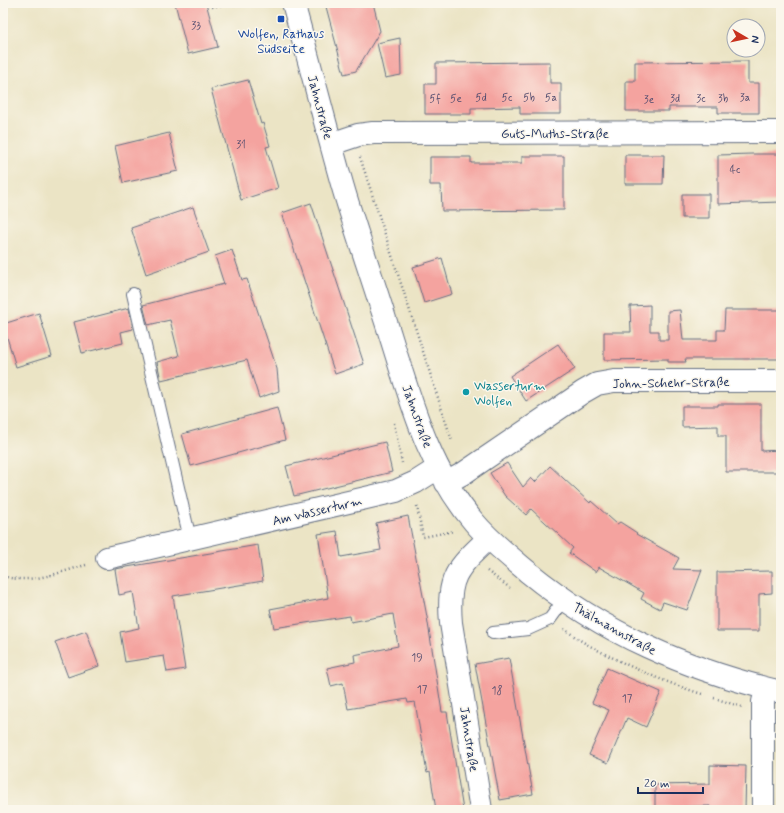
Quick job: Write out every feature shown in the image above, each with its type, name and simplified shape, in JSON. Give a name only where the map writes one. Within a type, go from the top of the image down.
[{"type":"street","name":"Jahnstraße","points":[[293,3],[346,195],[417,416],[442,476],[473,521],[489,538],[460,568],[453,581],[450,595],[450,623],[481,810]]},
{"type":"street","name":"Guts-Muths-Straße","points":[[331,144],[358,135],[373,133],[781,132]]},
{"type":"street","name":"John-Schehr-Straße","points":[[442,476],[464,472],[597,384],[614,381],[781,381]]},
{"type":"street","name":"Am Wasserturm","points":[[107,558],[396,491],[416,482],[442,476]]},
{"type":"street","name":"Thälmannstraße","points":[[489,538],[524,569],[564,600],[598,622],[632,641],[663,655],[727,678],[774,690]]},
{"type":"street","points":[[763,810],[763,702],[774,690]]},
{"type":"lane","points":[[133,294],[190,539]]},
{"type":"lane","points":[[493,633],[528,628],[550,619],[564,600]]},
{"type":"path","points":[[212,7],[229,3]]},
{"type":"path","points":[[3,576],[12,579],[25,580],[41,577],[107,558]]},
{"type":"building","points":[[175,3],[206,3],[218,47],[188,54]]},
{"type":"building","points":[[325,3],[373,3],[380,31],[356,71],[344,74]]},
{"type":"building","points":[[400,38],[401,75],[385,78],[377,43]]},
{"type":"building","points":[[748,61],[748,83],[759,83],[759,113],[718,113],[718,107],[669,107],[669,111],[626,111],[626,81],[635,81],[635,62]]},
{"type":"building","points":[[550,62],[550,83],[561,83],[561,114],[520,114],[520,107],[471,108],[471,114],[425,114],[425,84],[436,84],[436,63]]},
{"type":"building","points":[[248,80],[261,124],[263,123],[270,146],[266,147],[278,188],[241,200],[211,89]]},
{"type":"building","points":[[169,133],[178,171],[123,183],[115,146]]},
{"type":"building","points":[[781,154],[781,202],[718,204],[718,155]]},
{"type":"building","points":[[625,155],[664,155],[663,184],[625,184]]},
{"type":"building","points":[[522,156],[564,156],[564,210],[442,211],[441,185],[430,185],[430,157],[471,157],[471,163],[522,163]]},
{"type":"building","points":[[682,194],[709,194],[709,218],[682,218]]},
{"type":"building","points":[[311,203],[364,364],[335,374],[282,213]]},
{"type":"building","points":[[193,207],[209,252],[146,274],[131,228]]},
{"type":"building","points":[[232,250],[242,280],[247,279],[277,369],[279,391],[259,398],[247,360],[161,380],[157,362],[179,356],[170,320],[148,325],[143,305],[224,284],[215,256]]},
{"type":"building","points":[[442,258],[452,294],[424,303],[413,267]]},
{"type":"building","points":[[650,305],[650,331],[659,331],[659,340],[668,340],[668,311],[680,310],[683,340],[717,340],[717,330],[724,330],[725,310],[781,310],[781,359],[685,359],[686,362],[668,362],[668,359],[604,360],[604,332],[631,332],[630,306]]},
{"type":"building","points":[[129,308],[133,329],[121,332],[123,343],[82,353],[74,322]]},
{"type":"building","points":[[39,313],[52,356],[16,367],[3,324]]},
{"type":"building","points":[[558,344],[575,369],[526,401],[510,376]]},
{"type":"building","points":[[718,404],[761,404],[761,451],[781,450],[781,472],[726,472],[726,436],[718,436],[718,426],[682,427],[682,406],[718,406]]},
{"type":"building","points":[[277,408],[285,440],[191,466],[182,434]]},
{"type":"building","points":[[385,442],[392,472],[294,496],[286,466]]},
{"type":"building","points":[[507,463],[523,487],[531,478],[535,482],[550,466],[590,503],[591,501],[617,524],[620,522],[637,533],[636,534],[679,558],[673,569],[702,570],[687,610],[663,602],[660,609],[641,599],[644,593],[599,567],[596,572],[569,553],[573,548],[531,509],[526,515],[505,496],[490,473]]},
{"type":"building","points":[[408,516],[427,617],[442,712],[447,712],[463,810],[436,810],[430,772],[427,773],[415,702],[408,703],[407,699],[348,709],[343,683],[331,686],[327,668],[355,662],[354,655],[398,646],[393,614],[351,622],[350,616],[274,628],[270,609],[328,598],[318,534],[337,531],[341,557],[381,550],[376,523]]},
{"type":"building","points":[[258,545],[263,581],[173,596],[185,669],[167,672],[164,656],[125,662],[120,632],[139,628],[133,592],[119,595],[115,569]]},
{"type":"building","points":[[772,571],[772,593],[759,594],[759,631],[717,631],[717,572]]},
{"type":"building","points":[[86,631],[99,666],[68,677],[55,642]]},
{"type":"building","points":[[509,658],[533,794],[500,800],[475,664]]},
{"type":"building","points":[[607,668],[661,692],[646,727],[627,718],[608,763],[589,755],[609,710],[592,703]]},
{"type":"building","points":[[710,765],[746,766],[745,810],[710,810],[710,806],[655,807],[655,785],[710,784]]},
{"type":"place","name":"Wolfen, Rathaus Südseite","points":[[281,19]]},
{"type":"place","name":"Wasserturm Wolfen","points":[[466,392]]}]
